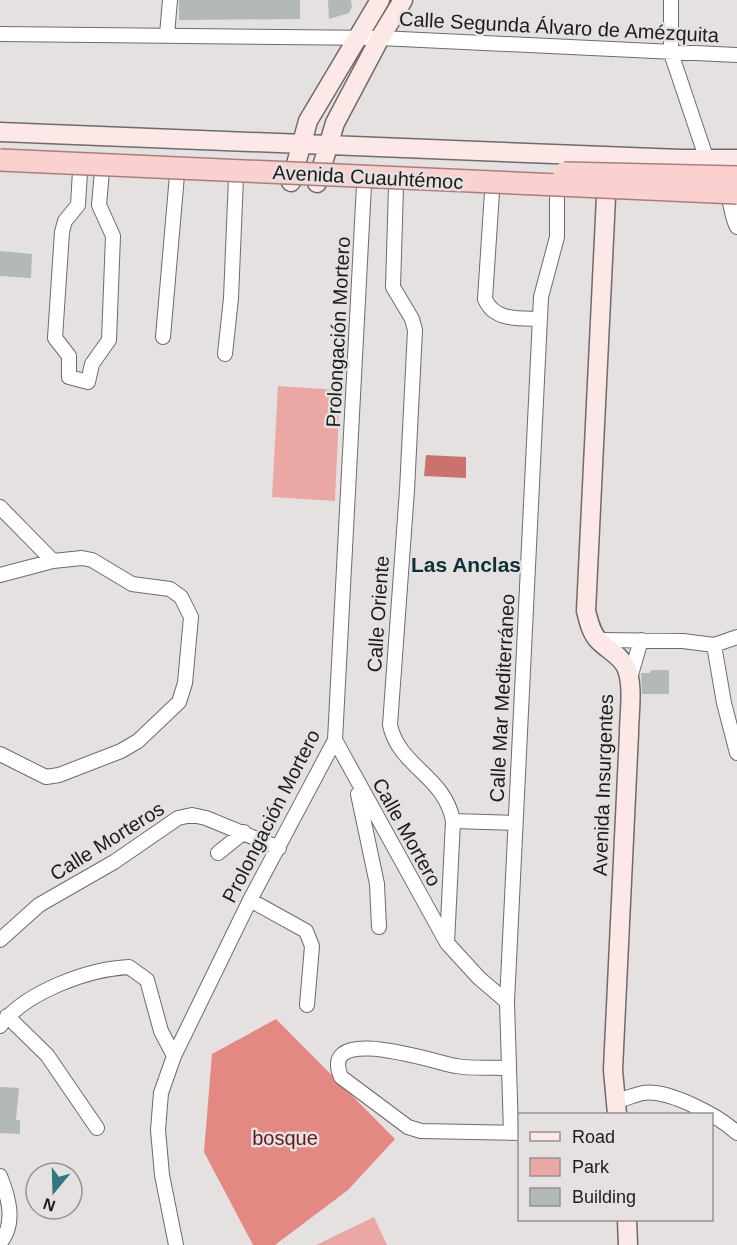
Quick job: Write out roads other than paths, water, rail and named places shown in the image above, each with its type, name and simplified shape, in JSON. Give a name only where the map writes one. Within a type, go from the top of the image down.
[{"type":"main road","name":"Avenida Cuauhtémoc","points":[[0,148],[556,172],[737,177]]},
{"type":"main road","name":"Avenida Cuauhtémoc","points":[[0,160],[736,200]]},
{"type":"street","points":[[167,35],[170,0]]},
{"type":"street","points":[[291,182],[308,121],[380,0]]},
{"type":"street","points":[[317,183],[335,123],[403,0]]},
{"type":"street","points":[[671,0],[671,53],[705,160],[736,200],[733,220],[737,227]]},
{"type":"street","name":"Calle Segunda Álvaro de Amézquita","points":[[0,34],[380,38],[737,55]]},
{"type":"street","points":[[0,132],[705,160],[737,159]]},
{"type":"street","points":[[0,168],[102,171],[557,195],[736,200]]},
{"type":"street","points":[[80,171],[78,205],[65,221],[62,232],[55,338],[69,356],[69,377],[88,382],[92,364],[109,340],[113,236],[99,205],[102,171]]},
{"type":"street","points":[[163,336],[177,175]]},
{"type":"street","points":[[225,354],[231,298],[236,178]]},
{"type":"street","name":"Prolongación Mortero","points":[[176,1245],[162,1174],[158,1130],[161,1093],[174,1056],[250,900],[335,740],[364,185]]},
{"type":"street","name":"Calle Oriente","points":[[396,187],[393,287],[412,319],[415,330],[408,490],[390,725],[393,741],[398,748],[438,786],[446,798],[453,821],[447,943]]},
{"type":"street","points":[[492,192],[485,299],[489,308],[498,315],[540,319]]},
{"type":"street","name":"Calle Mar Mediterráneo","points":[[515,1133],[507,1068],[507,1002],[515,823],[541,297],[557,237],[557,195]]},
{"type":"street","name":"Avenida Insurgentes","points":[[606,197],[586,611],[598,640],[620,658],[626,668],[629,681],[629,744],[613,1070],[617,1108],[645,1093],[663,1095],[709,1113]]},
{"type":"street","points":[[0,507],[53,561]]},
{"type":"street","points":[[0,575],[53,561],[82,558],[92,560],[132,584],[170,589],[181,597],[191,617],[185,683],[179,702],[138,741],[121,751],[59,775],[46,777],[33,773],[0,754]]},
{"type":"street","points":[[598,640],[683,640],[714,645],[737,637]]},
{"type":"street","points":[[629,681],[640,640]]},
{"type":"street","points":[[714,645],[724,703],[733,730],[737,753]]},
{"type":"street","name":"Calle Mortero","points":[[335,740],[447,943]]},
{"type":"street","points":[[357,783],[377,884],[379,927]]},
{"type":"street","name":"Calle Morteros","points":[[0,940],[39,905],[114,862],[178,818],[192,815],[206,818],[279,848]]},
{"type":"street","points":[[453,821],[515,823]]},
{"type":"street","points":[[218,853],[244,832]]},
{"type":"street","points":[[250,900],[306,931],[310,936],[312,946],[307,1005]]},
{"type":"street","points":[[447,943],[479,978],[507,1002]]},
{"type":"street","points":[[97,1128],[47,1056],[4,1021],[67,979],[129,967],[147,980],[161,1031],[174,1056]]},
{"type":"street","points":[[507,1068],[456,1066],[395,1050],[376,1049],[347,1051],[342,1056],[338,1070],[341,1077],[408,1127],[421,1131],[515,1133]]},
{"type":"street","name":"Avenida Insurgentes","points":[[713,1116],[737,1133]]},
{"type":"street","points":[[0,1176],[10,1225],[0,1243]]},
{"type":"street","points":[[627,1221],[628,1245]]},
{"type":"district","name":"Las Anclas","points":[[466,564]]},
{"type":"park label","name":"bosque","points":[[285,1138]]}]
